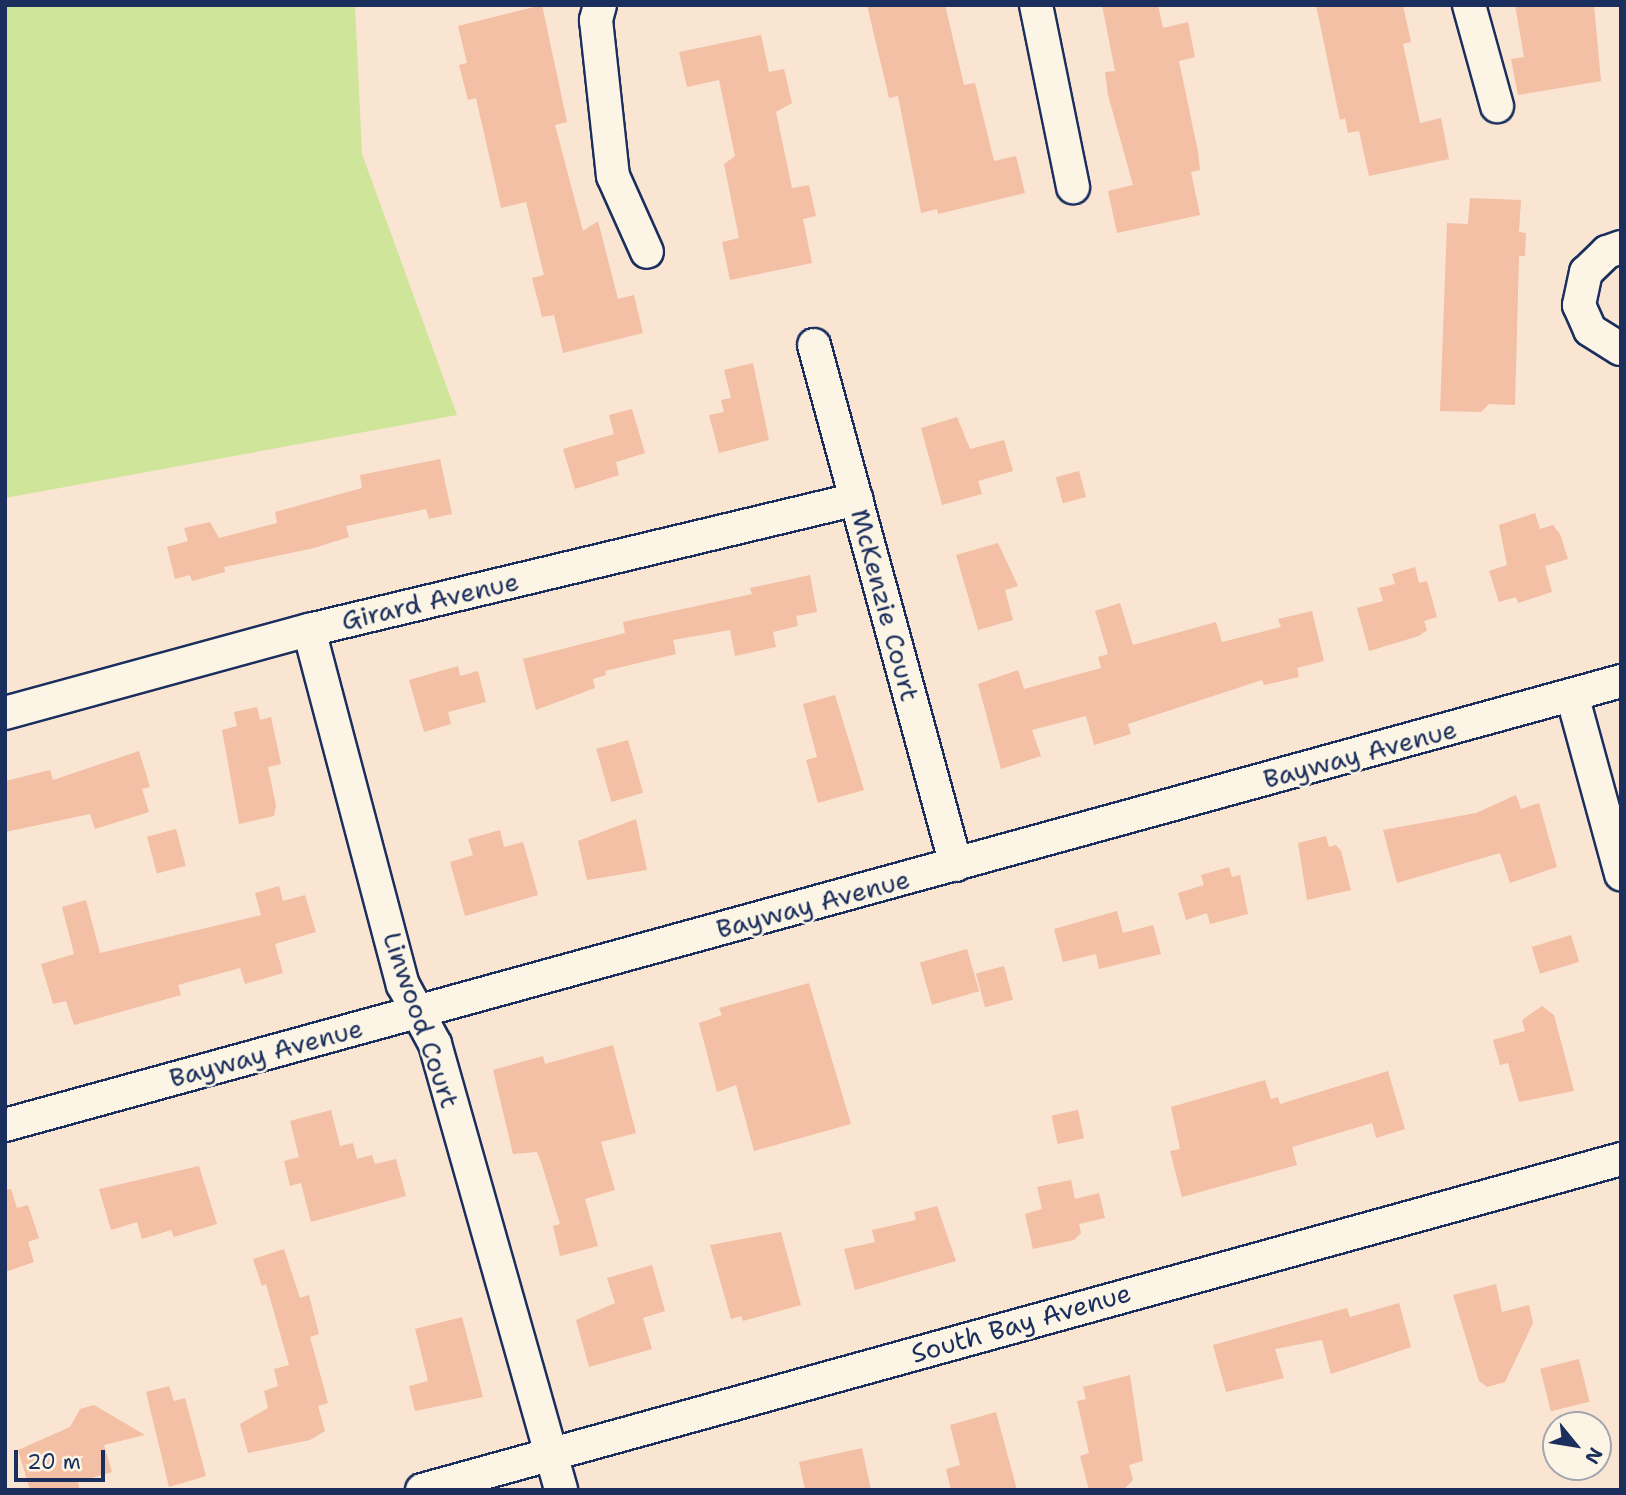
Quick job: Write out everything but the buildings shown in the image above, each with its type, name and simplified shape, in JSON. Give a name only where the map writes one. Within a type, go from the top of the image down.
[{"type":"street","points":[[600,5],[596,20],[613,176],[647,252]]},
{"type":"street","points":[[1036,5],[1073,187]]},
{"type":"street","points":[[1469,5],[1497,106]]},
{"type":"street","points":[[1621,247],[1586,272],[1579,305],[1590,330],[1621,349]]},
{"type":"street","name":"McKenzie Court","points":[[814,345],[956,866]]},
{"type":"street","name":"Girard Avenue","points":[[5,713],[309,630],[857,499]]},
{"type":"street","name":"Linwood Court","points":[[309,630],[403,985],[435,1044],[561,1490]]},
{"type":"street","name":"Bayway Avenue","points":[[5,1125],[956,866],[1621,681]]},
{"type":"street","points":[[1572,695],[1621,874]]},
{"type":"street","name":"South Bay Avenue","points":[[422,1490],[1621,1159]]},
{"type":"green space","points":[[5,5],[355,5],[362,154],[457,415],[5,498]]}]
